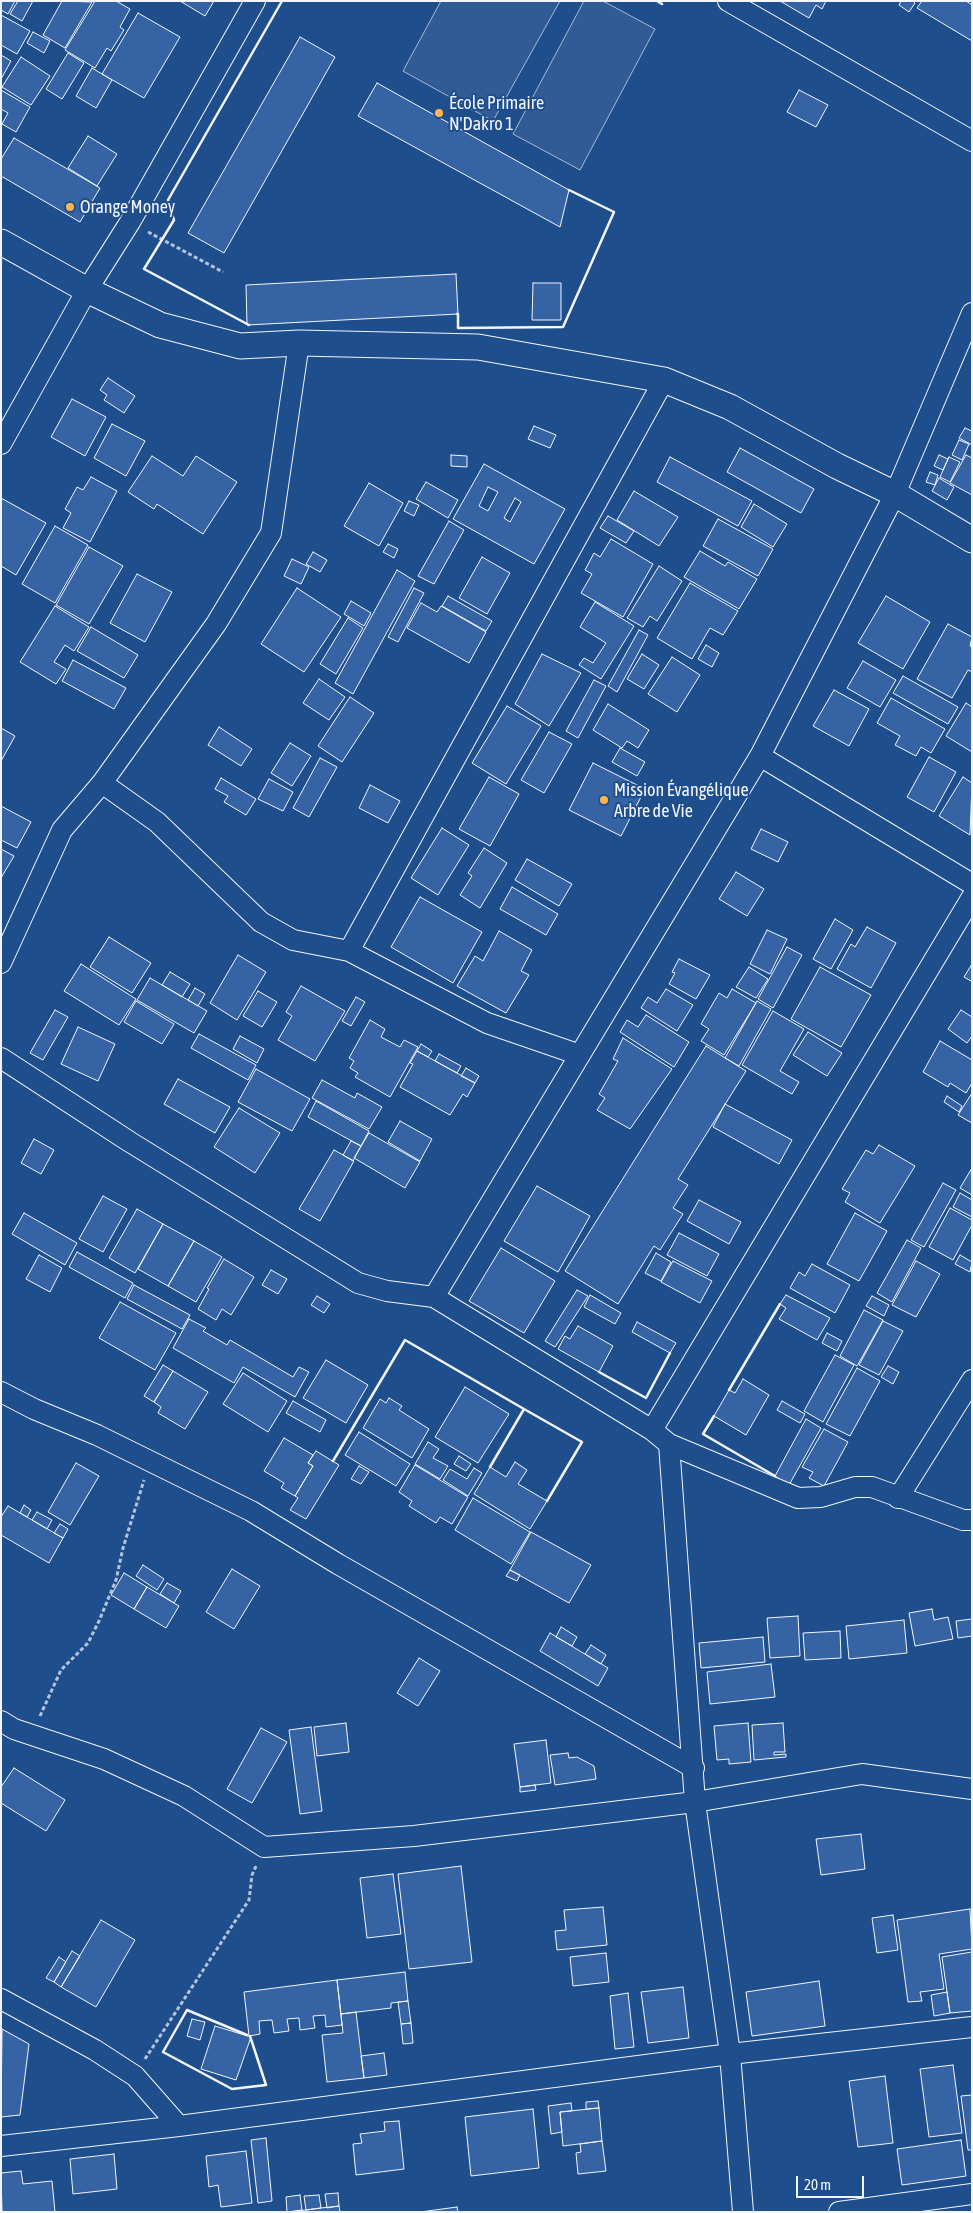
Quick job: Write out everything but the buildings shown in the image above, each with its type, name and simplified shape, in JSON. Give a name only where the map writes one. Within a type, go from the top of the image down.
[{"type":"street","points":[[1,444],[87,290],[130,222],[255,1]]},
{"type":"street","points":[[728,1],[972,141]]},
{"type":"street","points":[[1,242],[87,290],[160,325],[240,346],[299,343],[478,347],[664,380],[730,407],[838,466],[894,494],[972,540]]},
{"type":"street","points":[[434,1297],[760,756],[894,494],[972,314]]},
{"type":"street","points":[[1,963],[62,830],[102,783],[216,624],[271,533],[299,343]]},
{"type":"street","points":[[350,950],[664,380]]},
{"type":"street","points":[[760,756],[972,884]]},
{"type":"street","points":[[102,783],[157,822],[261,922],[293,940],[350,950],[487,1023],[580,1055]]},
{"type":"street","points":[[652,1430],[972,898]]},
{"type":"street","points":[[1,1058],[130,1142],[358,1283],[386,1291],[434,1297],[652,1430],[669,1444],[798,1498],[821,1497],[855,1487],[872,1487],[963,1520],[972,1520]]},
{"type":"street","points":[[898,1498],[972,1380]]},
{"type":"street","points":[[1,1392],[34,1409],[97,1435],[251,1511],[338,1564],[694,1768]]},
{"type":"street","points":[[669,1444],[696,1802],[730,2054],[743,2212]]},
{"type":"street","points":[[1,1721],[14,1729],[104,1759],[184,1796],[264,1847],[414,1836],[696,1802],[862,1774],[972,1789]]},
{"type":"street","points":[[1,1999],[95,2050],[134,2076],[179,2126]]},
{"type":"street","points":[[1,2146],[179,2126],[730,2054],[972,2027]]},
{"type":"street","points":[[838,2212],[972,2194]]},
{"type":"path","points":[[130,222],[223,272]]},
{"type":"path","points":[[31,1734],[61,1670],[88,1644],[99,1620],[116,1580],[123,1548],[150,1461]]},
{"type":"path","points":[[134,2076],[249,1900],[252,1875],[264,1847]]},
{"type":"shaded area","points":[[441,1],[560,1],[493,121],[403,71]]},
{"type":"shaded area","points":[[584,1],[603,1],[655,29],[580,170],[513,134]]},
{"type":"wall","points":[[249,325],[144,269],[174,220],[168,200],[282,1]]},
{"type":"wall","points":[[657,1],[662,4]]},
{"type":"wall","points":[[457,314],[458,328],[563,327],[614,212],[569,190]]},
{"type":"wall","points":[[729,1390],[780,1304]]},
{"type":"wall","points":[[333,1461],[405,1340],[524,1409]]},
{"type":"wall","points":[[599,1372],[646,1398],[670,1353]]},
{"type":"wall","points":[[490,1467],[524,1409],[582,1442],[547,1501]]},
{"type":"wall","points":[[714,1416],[703,1434],[775,1476]]},
{"type":"wall","points":[[247,2035],[187,2010],[163,2052],[232,2089],[266,2085],[250,2036]]},
{"type":"place","name":"École Primaire N'Dakro 1","points":[[439,113]]},
{"type":"place","name":"Orange Money","points":[[70,207]]},
{"type":"place","name":"Mission Évangélique Arbre de Vie","points":[[604,800]]}]
